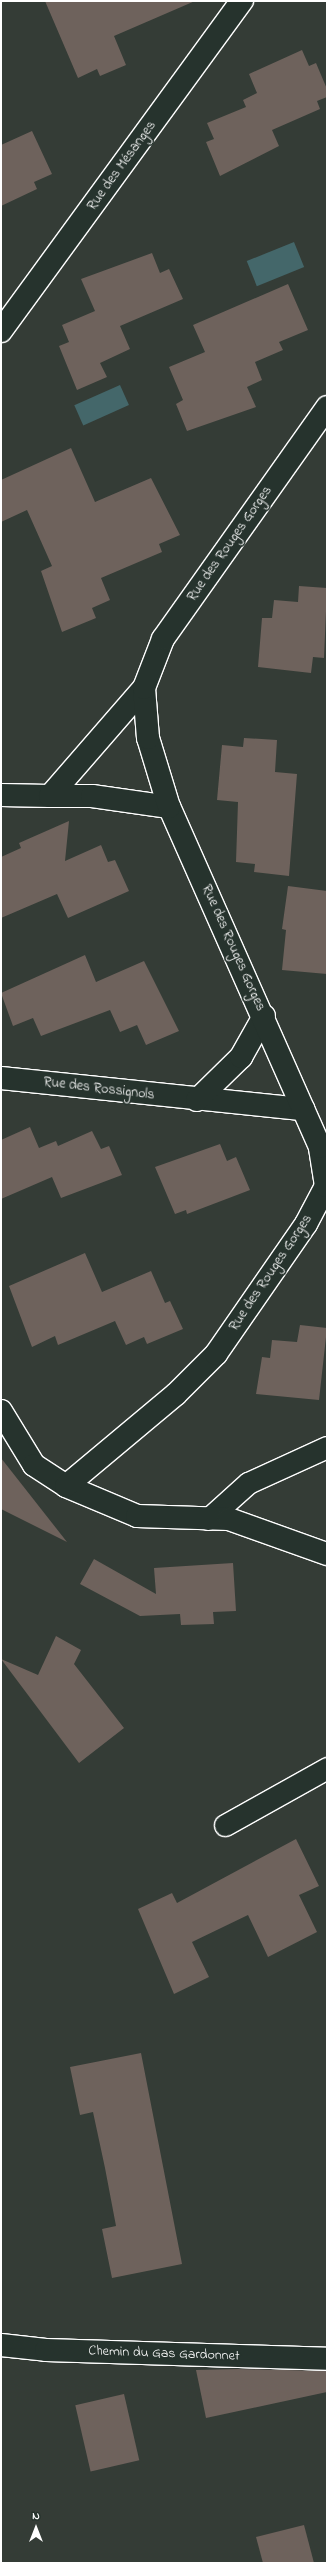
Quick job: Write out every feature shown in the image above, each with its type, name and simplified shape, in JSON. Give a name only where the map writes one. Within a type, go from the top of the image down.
[{"type":"street","name":"Rue des Mésanges","points":[[1,330],[242,1]]},
{"type":"street","name":"Rue des Rouges Gorges","points":[[50,796],[144,688],[163,639],[327,407]]},
{"type":"street","name":"Rue des Rouges Gorges","points":[[66,1486],[176,1394],[216,1354],[306,1224],[326,1186],[320,1147],[264,1016],[169,807],[148,738],[144,688]]},
{"type":"street","points":[[1,795],[92,796],[169,807]]},
{"type":"street","points":[[197,1100],[240,1057],[264,1016]]},
{"type":"street","name":"Rue des Rossignols","points":[[1,1078],[197,1100],[303,1109]]},
{"type":"street","points":[[1,1411],[34,1465],[66,1486],[137,1516],[229,1519],[327,1554]]},
{"type":"street","name":"Chemin du Gas Gardonnet","points":[[1,2345],[46,2350],[327,2359]]},
{"type":"lane","points":[[208,1519],[248,1483],[327,1447]]},
{"type":"lane","points":[[225,1825],[327,1768]]},
{"type":"water","points":[[294,242],[304,267],[257,286],[247,261]]},
{"type":"water","points":[[120,385],[129,405],[83,425],[74,405]]},
{"type":"building","points":[[45,1],[195,1],[114,36],[126,65],[100,76],[97,69],[78,78]]},
{"type":"building","points":[[302,50],[309,66],[316,63],[327,89],[327,97],[317,101],[320,109],[272,130],[279,146],[220,176],[206,142],[214,139],[207,123],[246,107],[243,100],[257,93],[249,74]]},
{"type":"building","points":[[32,131],[52,174],[34,182],[37,189],[1,206],[1,145]]},
{"type":"building","points":[[152,253],[160,273],[169,269],[183,299],[120,326],[130,349],[100,363],[107,377],[77,390],[59,346],[69,342],[62,325],[95,311],[81,279]]},
{"type":"building","points":[[288,284],[308,330],[279,342],[283,350],[255,362],[262,380],[247,387],[256,407],[187,431],[176,404],[183,400],[169,367],[205,352],[193,325]]},
{"type":"building","points":[[71,448],[95,502],[151,478],[180,535],[159,544],[162,552],[101,578],[110,600],[92,608],[96,618],[62,632],[41,571],[52,566],[27,510],[1,522],[1,480]]},
{"type":"building","points":[[299,586],[327,588],[324,658],[313,657],[311,673],[258,667],[262,618],[272,618],[274,600],[298,602]]},
{"type":"building","points":[[244,738],[277,740],[275,772],[297,774],[289,876],[254,872],[255,864],[236,862],[238,802],[217,800],[222,745],[243,747]]},
{"type":"building","points":[[69,821],[65,861],[101,845],[108,862],[115,860],[129,891],[68,918],[57,894],[1,918],[1,857],[21,848],[19,843]]},
{"type":"building","points":[[288,886],[327,891],[327,974],[282,970],[286,930],[282,929]]},
{"type":"building","points":[[85,955],[96,982],[144,961],[179,1031],[146,1045],[137,1025],[120,1032],[110,1010],[41,1036],[33,1018],[13,1026],[1,993]]},
{"type":"building","points":[[30,1127],[39,1148],[56,1141],[58,1146],[92,1131],[101,1149],[109,1146],[122,1175],[61,1198],[52,1177],[1,1199],[1,1140]]},
{"type":"building","points":[[220,1144],[227,1161],[236,1157],[250,1190],[187,1214],[186,1210],[175,1214],[155,1167]]},
{"type":"building","points":[[85,1253],[102,1292],[151,1271],[165,1303],[170,1301],[183,1329],[147,1344],[144,1337],[126,1345],[115,1321],[58,1345],[55,1336],[32,1347],[9,1286]]},
{"type":"building","points":[[300,1325],[327,1328],[319,1400],[256,1394],[262,1357],[270,1358],[272,1340],[297,1342]]},
{"type":"building","points":[[1,1458],[67,1542],[1,1509]]},
{"type":"building","points":[[94,1559],[156,1594],[154,1568],[233,1563],[236,1611],[213,1612],[214,1624],[181,1625],[180,1614],[140,1616],[80,1584]]},
{"type":"building","points":[[56,1636],[81,1650],[74,1664],[124,1728],[79,1763],[1,1659],[38,1675]]},
{"type":"building","points":[[296,1839],[319,1886],[299,1895],[317,1932],[268,1957],[248,1915],[192,1942],[209,1977],[174,1994],[138,1909],[172,1893],[177,1903]]},
{"type":"building","points":[[141,2053],[182,2264],[112,2278],[102,2229],[116,2226],[105,2168],[93,2112],[80,2115],[70,2067]]},
{"type":"building","points":[[238,2369],[327,2371],[327,2392],[206,2418],[196,2370]]},
{"type":"building","points":[[124,2394],[139,2460],[91,2472],[75,2405]]},
{"type":"building","points":[[304,2525],[314,2563],[263,2563],[256,2537]]}]
